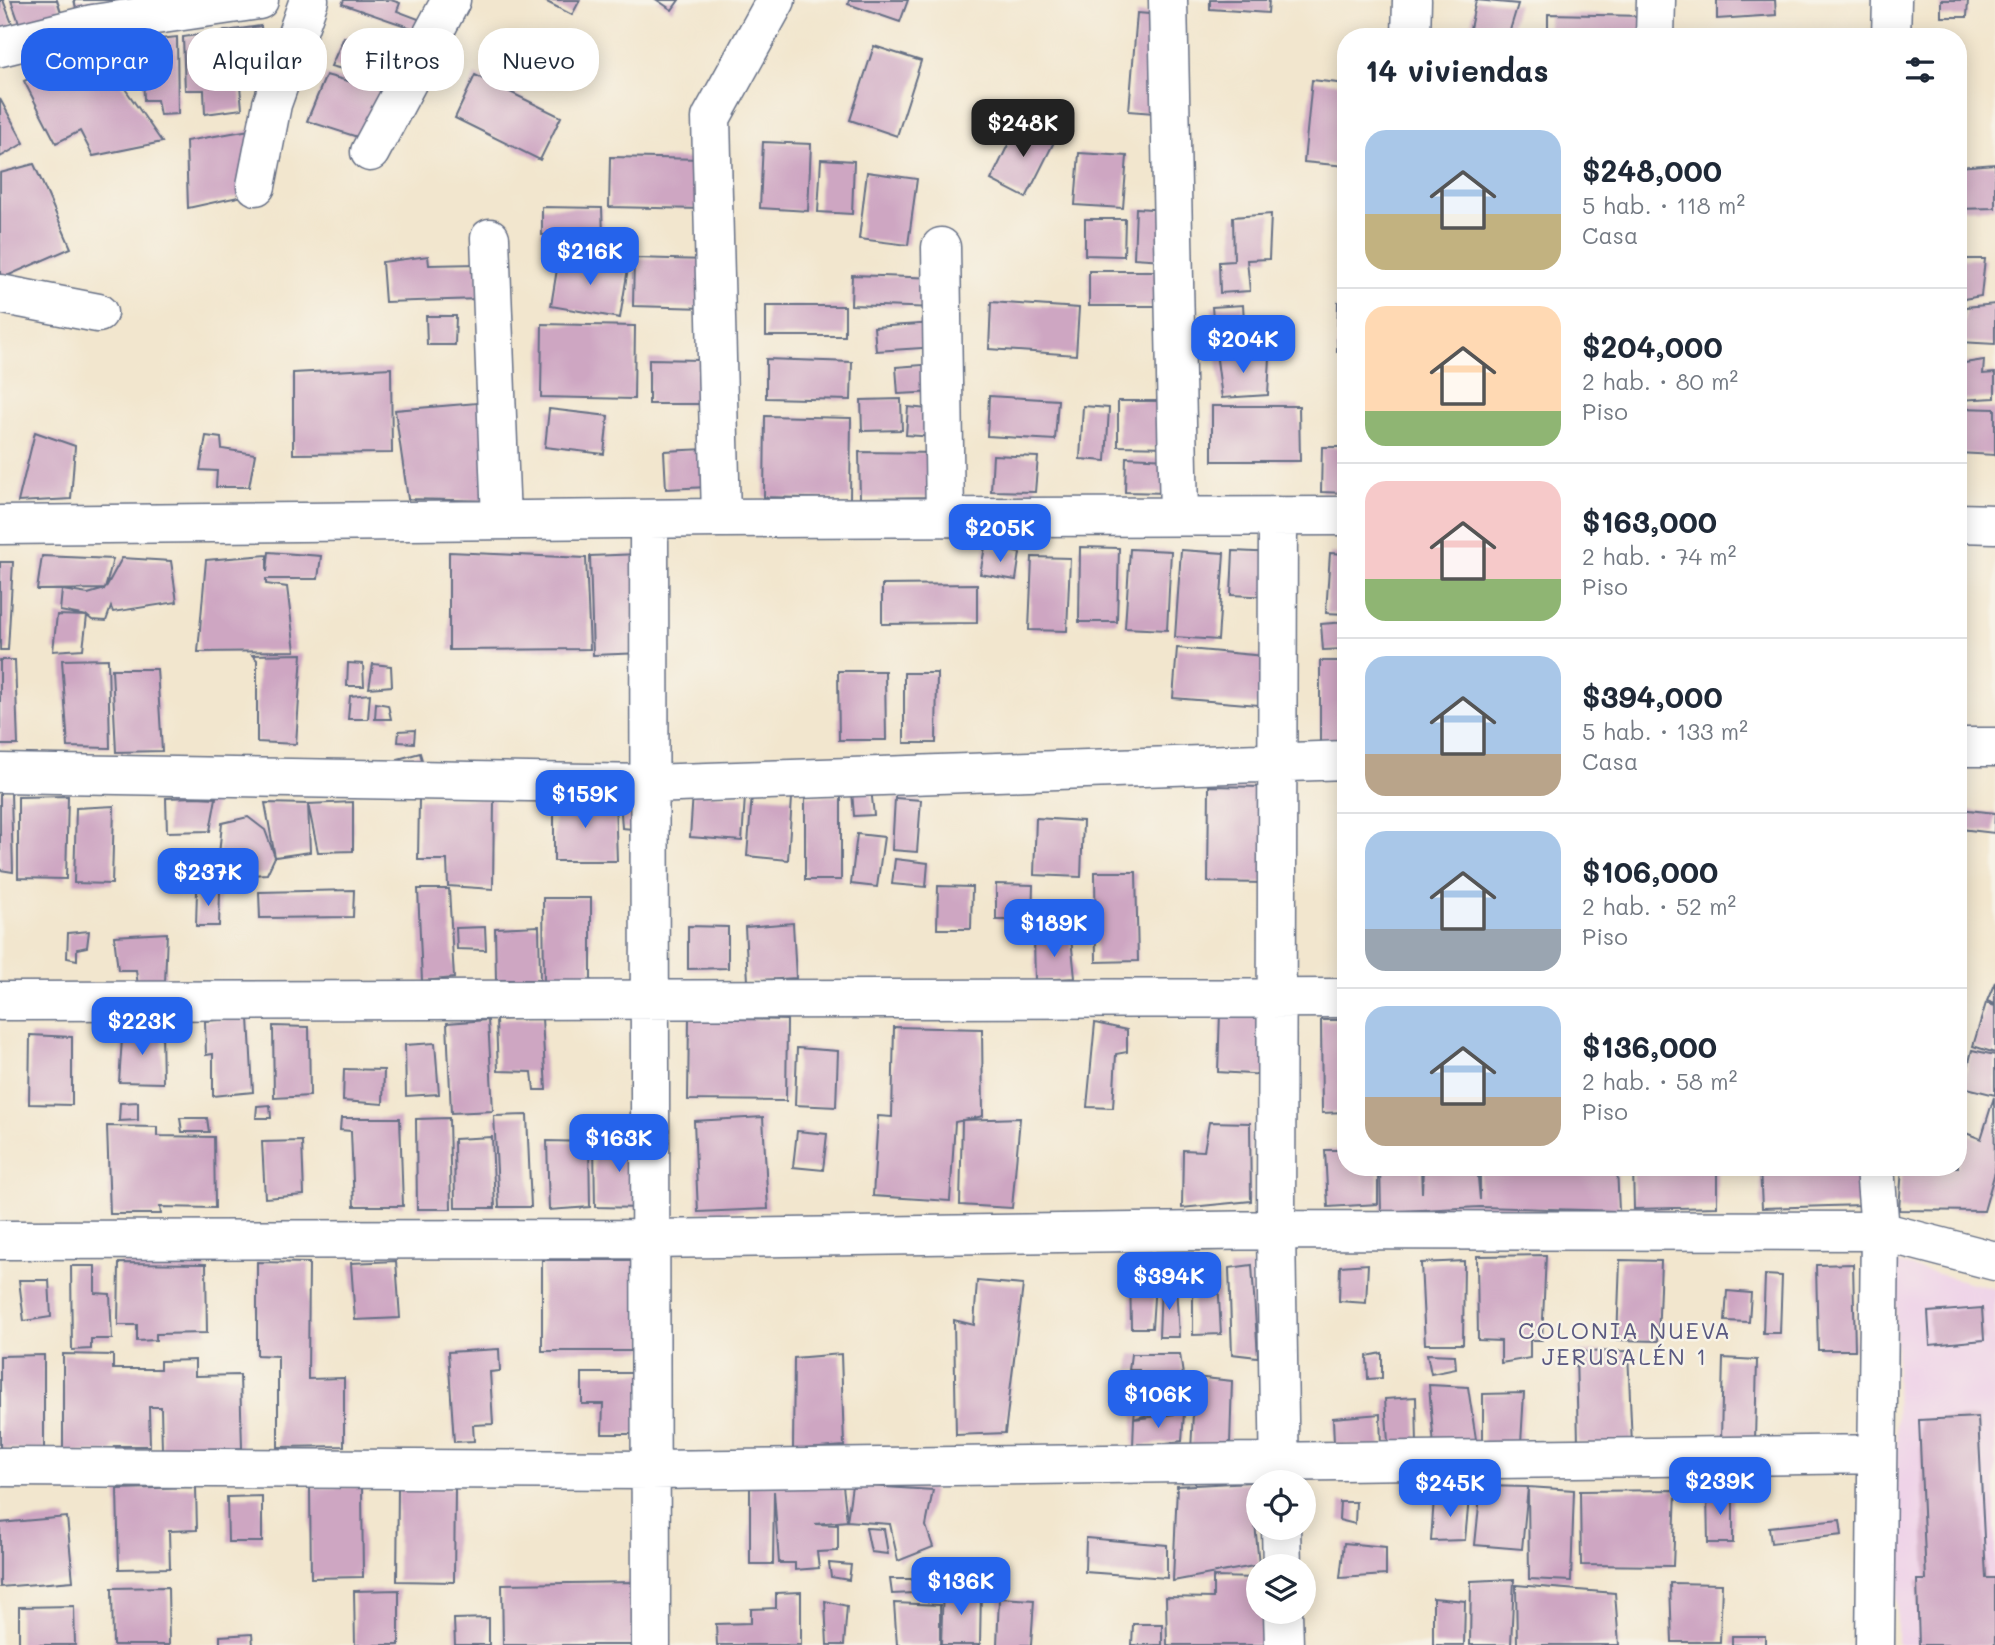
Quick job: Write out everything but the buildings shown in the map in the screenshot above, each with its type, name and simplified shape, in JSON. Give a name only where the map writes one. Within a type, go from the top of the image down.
[{"type":"street","points":[[0,47],[93,24],[259,0]]},
{"type":"street","points":[[256,186],[272,104],[309,0]]},
{"type":"street","points":[[370,152],[451,0]]},
{"type":"street","points":[[721,518],[711,118],[776,0]]},
{"type":"street","points":[[1168,0],[1180,516]]},
{"type":"street","points":[[1411,28],[1412,0]]},
{"type":"street","points":[[1655,28],[1656,0]]},
{"type":"street","points":[[1891,28],[1892,0]]},
{"type":"street","points":[[490,238],[500,520]]},
{"type":"street","points":[[941,247],[946,517]]},
{"type":"street","points":[[0,294],[98,313]]},
{"type":"street","points":[[1278,516],[1276,1230],[1280,1470]]},
{"type":"street","points":[[0,525],[721,518],[1337,516]]},
{"type":"street","points":[[649,519],[651,1645]]},
{"type":"street","points":[[1967,523],[1995,524]]},
{"type":"street","points":[[1967,747],[1995,747]]},
{"type":"street","points":[[0,773],[649,784],[1337,760]]},
{"type":"street","points":[[0,1001],[1337,998]]},
{"type":"street","points":[[1875,1645],[1880,1231],[1876,1176]]},
{"type":"street","points":[[0,1240],[650,1239],[1276,1230],[1880,1231],[1995,1261]]},
{"type":"street","points":[[1316,1471],[1877,1454]]},
{"type":"street","points":[[0,1467],[1246,1472]]},
{"type":"street","points":[[1283,1624],[1284,1645]]},
{"type":"shaded area","points":[[1896,1263],[1995,1289],[1995,1645],[1897,1645]]},
{"type":"district","name":"COLONIA NUEVA JERUSALÉN 1","points":[[1625,1344]]}]
